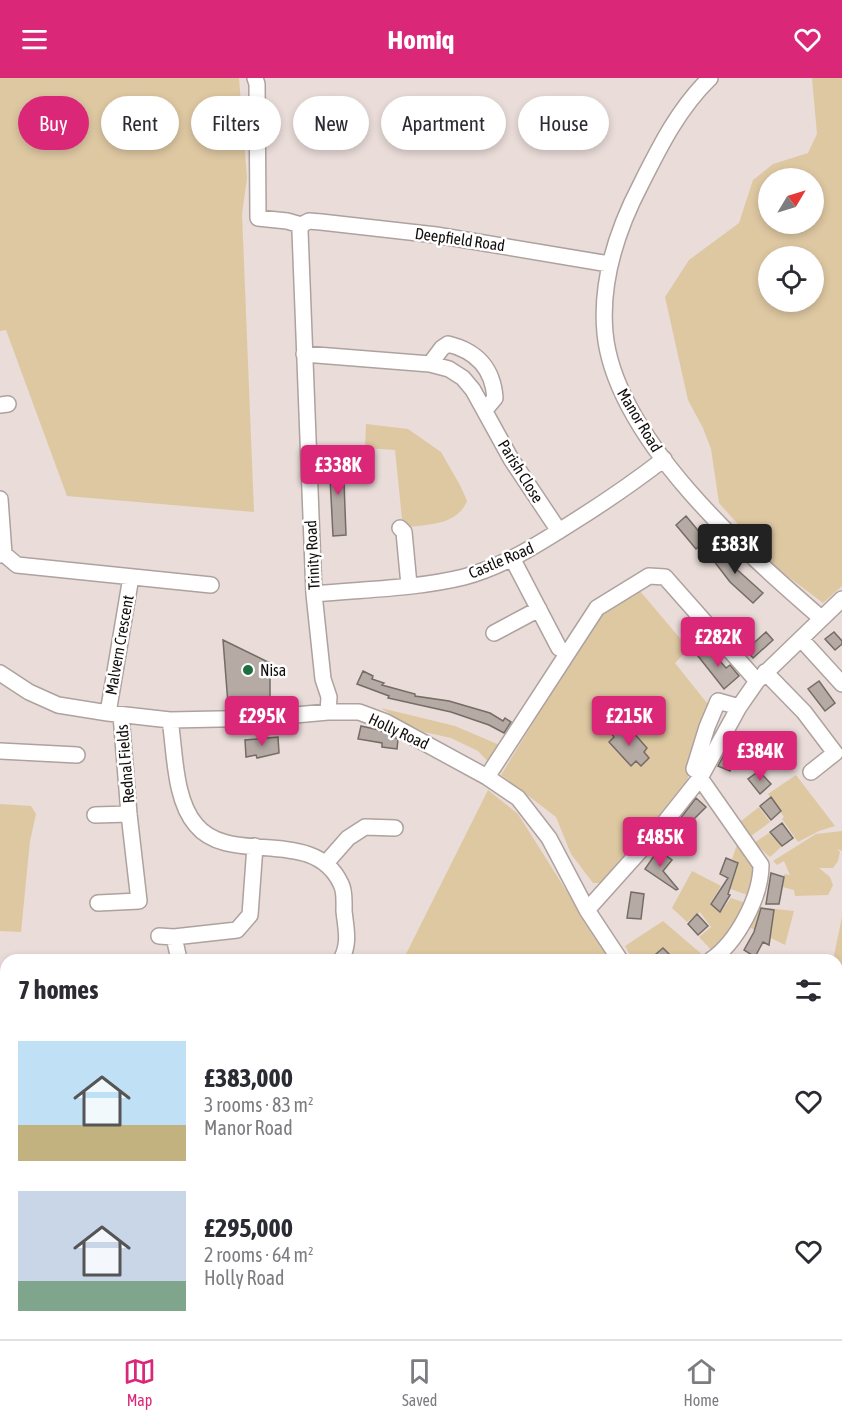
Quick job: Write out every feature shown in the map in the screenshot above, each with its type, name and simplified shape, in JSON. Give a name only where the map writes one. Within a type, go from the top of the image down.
[{"type":"street","name":"Deepfield Road","points":[[255,78],[257,84],[258,218],[436,235],[609,264]]},
{"type":"street","name":"Manor Road","points":[[710,78],[688,104],[660,146],[620,228],[609,264],[605,296],[607,349],[625,398],[644,432],[664,459],[734,539],[820,618]]},
{"type":"street","name":"Trinity Road","points":[[305,223],[300,231],[314,594],[323,679],[329,697],[327,712]]},
{"type":"street","points":[[430,364],[435,355],[448,344],[461,347],[482,361],[494,384],[495,398],[485,410]]},
{"type":"street","name":"Parish Close","points":[[304,354],[430,364],[449,369],[463,378],[485,410],[511,459],[559,531]]},
{"type":"street","name":"Castle Road","points":[[314,594],[409,585],[463,577],[512,558],[559,531],[623,490],[664,459]]},
{"type":"street","points":[[0,499],[2,555]]},
{"type":"street","points":[[400,528],[404,532],[409,585]]},
{"type":"street","name":"Malvern Crescent","points":[[2,555],[17,565],[211,585]]},
{"type":"street","points":[[512,558],[559,648]]},
{"type":"street","points":[[487,777],[597,608],[649,576],[665,577],[761,676],[804,712],[834,753],[811,772]]},
{"type":"street","name":"Malvern Crescent","points":[[114,714],[131,577]]},
{"type":"street","points":[[587,910],[657,832],[702,774],[738,707],[761,676],[842,599]]},
{"type":"street","points":[[494,633],[539,609]]},
{"type":"street","points":[[801,639],[842,684]]},
{"type":"street","name":"Holly Road","points":[[0,673],[29,692],[58,705],[114,714],[170,720],[262,718],[327,712],[359,712],[386,722],[423,740],[518,798],[549,838],[587,910],[616,954]]},
{"type":"street","name":"Rednal Fields","points":[[98,903],[139,901],[114,714]]},
{"type":"street","points":[[170,720],[181,800],[196,826],[220,843],[308,853],[326,863],[342,885],[347,948],[344,954]]},
{"type":"street","points":[[0,751],[77,755]]},
{"type":"street","points":[[702,774],[761,865],[761,879],[750,910],[728,944],[719,954]]},
{"type":"street","name":"Rednal Fields","points":[[95,814],[129,814]]},
{"type":"street","points":[[326,863],[348,838],[365,827],[395,828]]},
{"type":"street","points":[[177,954],[167,936],[237,930],[250,915],[255,846]]},
{"type":"shaded area","points":[[0,78],[239,78],[240,96],[191,96],[191,150],[245,150],[247,178],[242,214],[254,512],[67,496],[6,330],[0,331]]},
{"type":"shaded area","points":[[812,78],[842,78],[842,586],[823,603],[778,569],[719,503],[711,449],[688,400],[665,297],[689,260],[739,223],[753,180],[758,176],[758,234],[824,234],[824,168],[768,168],[773,164],[808,153],[817,134]]},
{"type":"shaded area","points":[[366,424],[408,429],[441,452],[467,501],[462,509],[456,515],[440,522],[403,528],[395,450],[365,448]]},
{"type":"shaded area","points":[[640,591],[689,649],[675,663],[711,708],[691,752],[687,786],[606,883],[593,883],[571,854],[556,817],[501,775],[601,612]]},
{"type":"shaded area","points":[[381,708],[455,726],[502,746],[493,767],[478,751],[451,738],[424,732]]},
{"type":"shaded area","points":[[796,775],[835,826],[798,842],[768,794]]},
{"type":"shaded area","points":[[488,790],[518,814],[606,954],[406,954]]},
{"type":"shaded area","points":[[0,804],[31,806],[36,814],[30,841],[21,932],[0,931]]},
{"type":"shaded area","points":[[759,807],[770,822],[751,836],[740,822]]},
{"type":"shaded area","points":[[842,831],[842,851],[837,849],[840,852],[838,861],[833,868],[819,868],[830,877],[833,885],[828,895],[795,896],[794,890],[783,887],[784,874],[790,875],[784,861],[777,865],[773,861],[816,834]]},
{"type":"shaded area","points":[[769,833],[782,846],[770,857],[754,843]]},
{"type":"shaded area","points":[[738,842],[754,864],[753,897],[725,887],[728,879],[733,880],[739,863],[732,859]]},
{"type":"shaded area","points":[[692,871],[721,886],[710,904],[720,913],[731,898],[749,904],[714,953],[699,937],[711,927],[700,912],[687,922],[672,908]]},
{"type":"shaded area","points":[[758,907],[794,911],[785,945],[745,925]]},
{"type":"shaded area","points":[[842,917],[842,954],[834,954]]},
{"type":"shaded area","points":[[663,921],[702,954],[630,954],[625,946]]},
{"type":"building","points":[[343,456],[346,535],[333,536],[329,457]]},
{"type":"building","points":[[686,516],[706,540],[696,549],[676,525]]},
{"type":"building","points":[[715,545],[733,566],[763,593],[753,603],[730,582],[707,552]]},
{"type":"building","points":[[766,632],[773,640],[753,658],[746,650]]},
{"type":"building","points":[[834,632],[842,641],[842,644],[835,650],[825,639]]},
{"type":"building","name":"Nisa","points":[[223,640],[270,663],[270,704],[228,704]]},
{"type":"building","points":[[708,647],[726,668],[730,665],[739,676],[724,689],[698,656]]},
{"type":"building","points":[[363,671],[373,676],[372,679],[384,683],[382,685],[415,694],[415,696],[449,701],[490,713],[503,721],[505,718],[511,722],[504,733],[489,725],[451,712],[388,698],[389,696],[357,684]]},
{"type":"building","points":[[819,681],[835,703],[825,711],[808,689]]},
{"type":"building","points":[[361,726],[379,730],[398,739],[397,749],[382,747],[382,743],[358,739]]},
{"type":"building","points":[[617,726],[626,736],[632,731],[647,748],[644,752],[649,758],[641,766],[636,761],[631,766],[609,742],[614,737],[610,732]]},
{"type":"building","points":[[278,737],[279,753],[257,758],[256,755],[246,757],[245,740]]},
{"type":"building","points":[[726,751],[735,756],[730,771],[718,766]]},
{"type":"building","points":[[759,771],[771,784],[760,794],[748,779]]},
{"type":"building","points":[[771,797],[781,811],[771,820],[760,806]]},
{"type":"building","points":[[696,798],[706,807],[687,826],[680,819]]},
{"type":"building","points":[[782,823],[793,838],[782,846],[770,832]]},
{"type":"building","points":[[658,850],[672,860],[663,871],[678,889],[676,890],[645,869]]},
{"type":"building","points":[[726,858],[738,863],[728,894],[730,895],[720,912],[711,904],[728,878],[720,874]]},
{"type":"building","points":[[771,873],[784,877],[779,904],[766,904]]},
{"type":"building","points":[[631,892],[644,894],[641,919],[627,918]]},
{"type":"building","points":[[761,908],[774,910],[769,945],[763,942],[757,954],[750,954],[744,950],[754,932]]},
{"type":"building","points":[[697,914],[708,926],[698,935],[688,924]]},
{"type":"building","points":[[663,948],[669,954],[656,954]]},
{"type":"place","name":"Nisa","points":[[248,670]]}]
